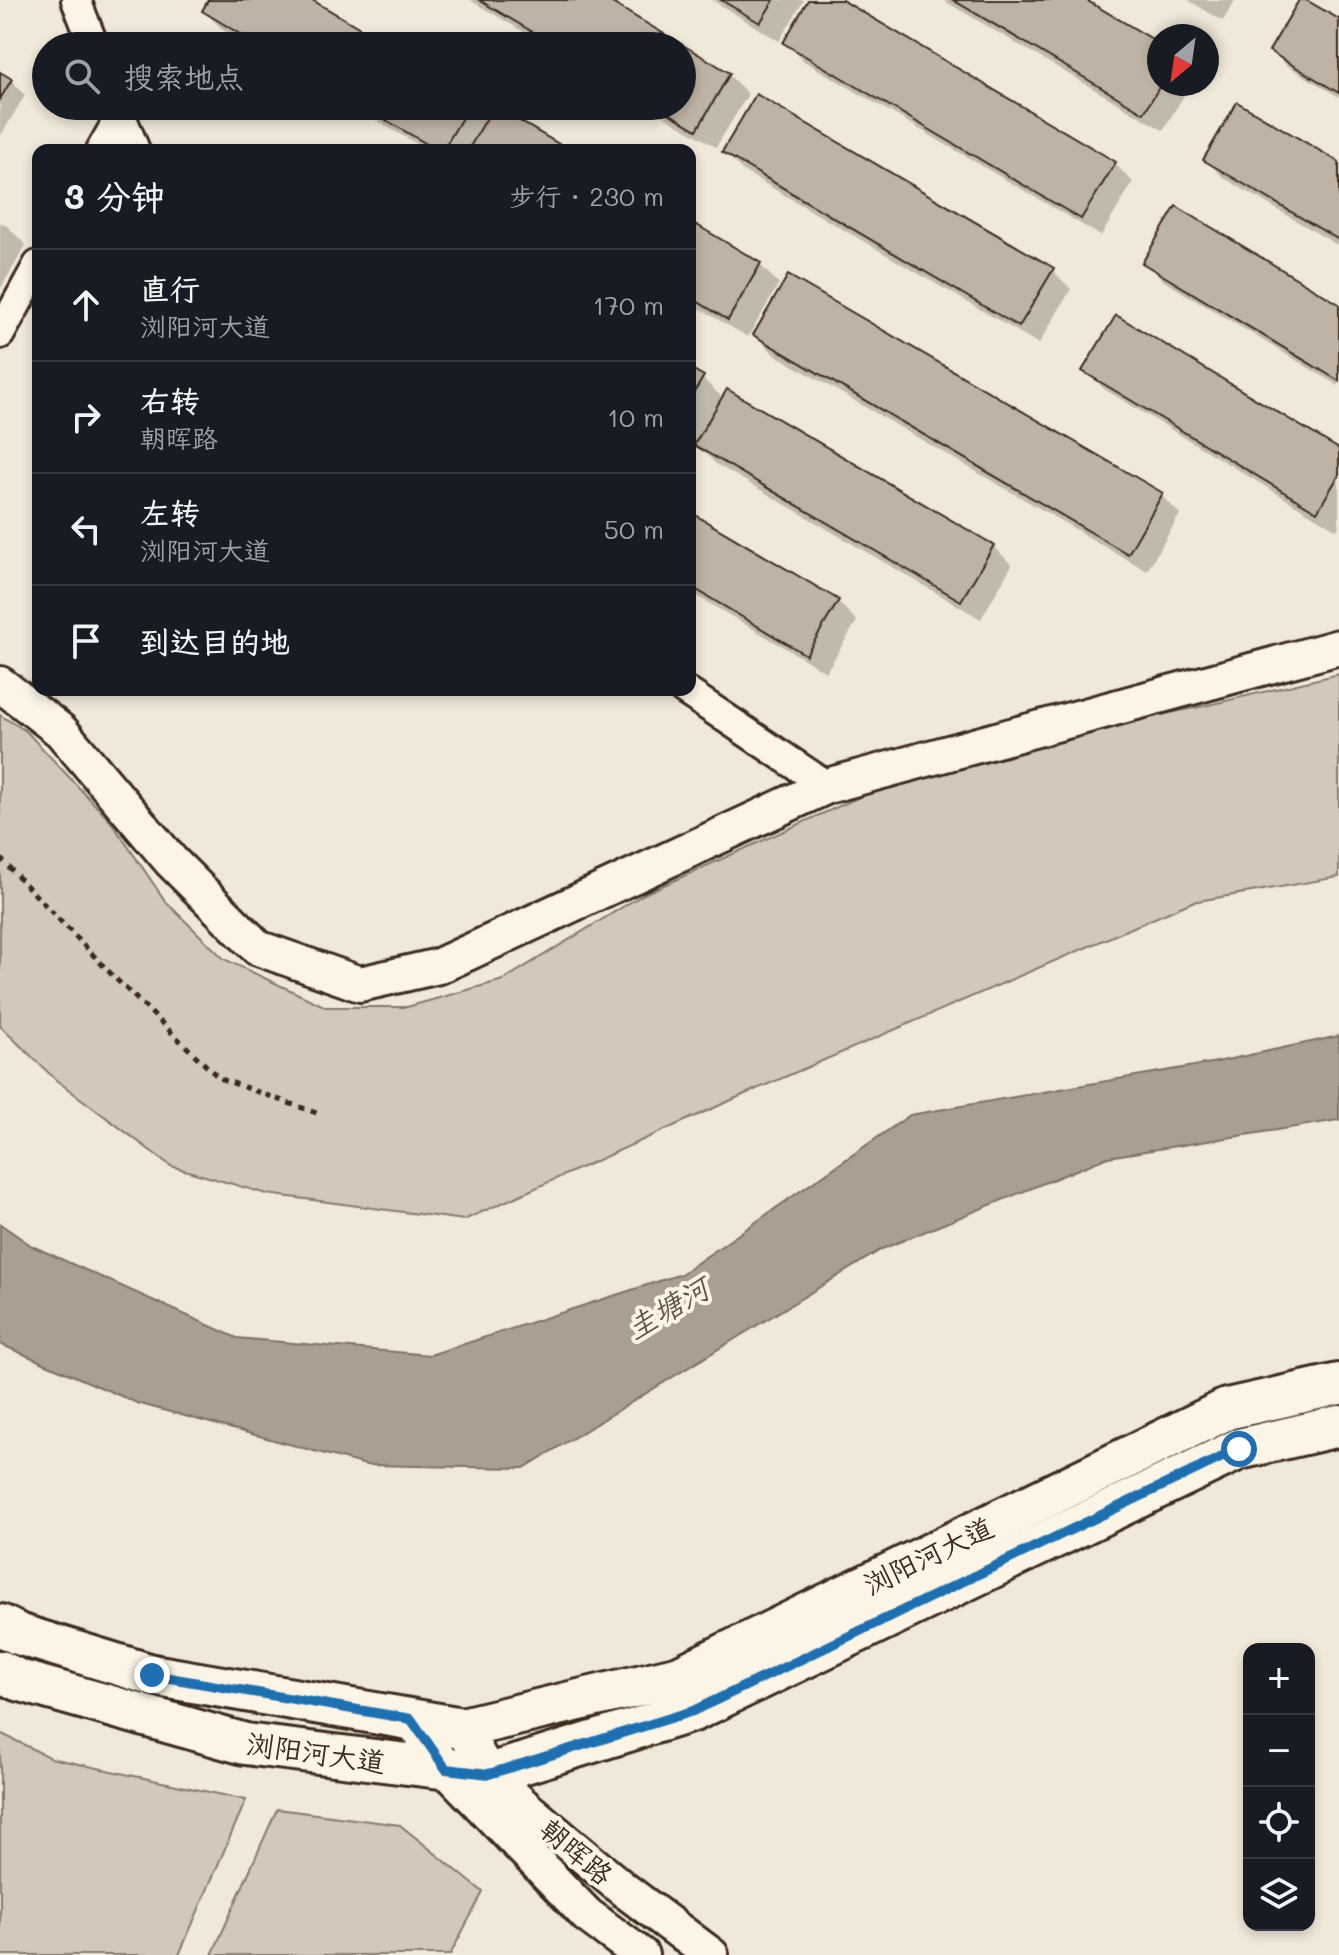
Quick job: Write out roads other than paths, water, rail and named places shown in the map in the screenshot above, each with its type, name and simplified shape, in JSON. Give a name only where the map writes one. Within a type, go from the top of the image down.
[{"type":"main road","name":"浏阳河大道","points":[[0,1625],[18,1634],[152,1675],[462,1728],[680,1676],[1227,1409],[1339,1384]]},
{"type":"main road","name":"浏阳河大道","points":[[0,1671],[18,1680],[245,1744],[489,1774],[693,1711],[1239,1449],[1339,1426]]},
{"type":"street","points":[[76,0],[89,32]]},
{"type":"street","points":[[104,144],[114,120]]},
{"type":"street","points":[[123,120],[133,144]]},
{"type":"street","points":[[0,334],[32,276]]},
{"type":"street","points":[[0,684],[61,731],[171,861],[258,948],[360,984],[439,966],[827,786],[1339,647]]},
{"type":"street","points":[[693,696],[827,786]]},
{"type":"street","name":"朝晖路","points":[[411,1719],[446,1769],[587,1915],[641,1955]]},
{"type":"street","name":"朝晖路","points":[[462,1728],[489,1774],[526,1808],[623,1889],[711,1955]]},
{"type":"water","name":"圭塘河","points":[[1339,1036],[1339,1120],[1108,1157],[882,1249],[524,1468],[366,1465],[137,1403],[0,1344],[0,1224],[32,1246],[237,1338],[430,1355],[681,1274],[910,1115],[1217,1062]]}]
